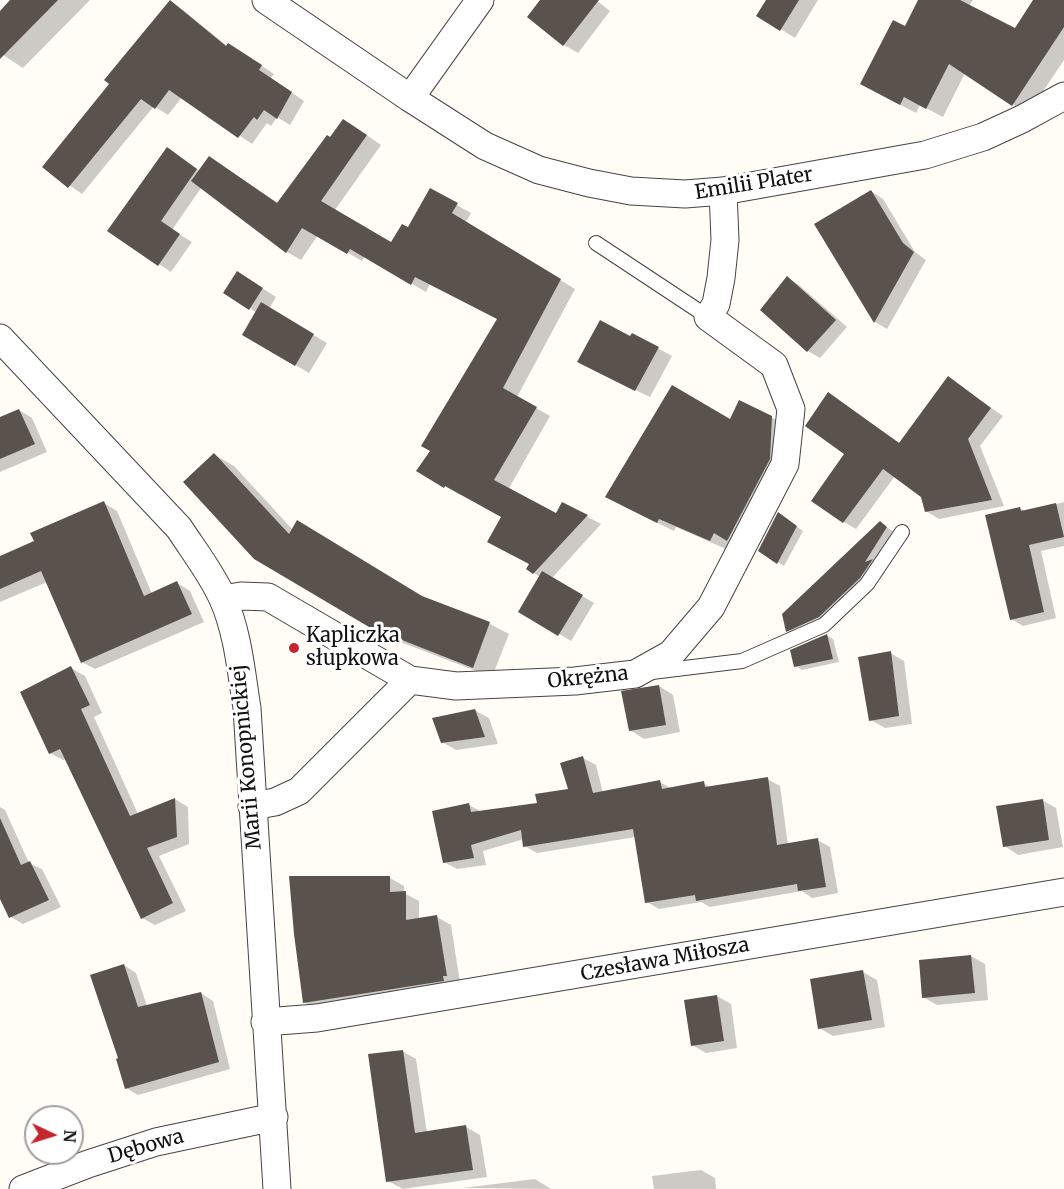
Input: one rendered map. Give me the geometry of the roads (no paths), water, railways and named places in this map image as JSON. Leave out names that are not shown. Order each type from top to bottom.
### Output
[{"type":"street","name":"Emilii Plater","points":[[266,0],[485,146],[539,170],[631,191],[685,194],[723,191],[925,155],[983,137],[1064,96]]},
{"type":"street","points":[[410,98],[480,0]]},
{"type":"street","points":[[708,317],[716,304],[721,278],[724,240],[723,191]]},
{"type":"street","name":"Okrężna","points":[[223,599],[241,596],[268,597],[410,680],[456,686],[575,681],[635,674],[671,654],[711,607],[785,464],[791,409],[774,365],[708,317]]},
{"type":"street","name":"Marii Konopnickiej","points":[[0,338],[179,528],[202,561],[223,599],[236,638],[247,708],[277,1189]]},
{"type":"street","points":[[252,806],[275,802],[298,791],[410,680]]},
{"type":"street","name":"Czesława Miłosza","points":[[266,1022],[317,1018],[1064,892]]},
{"type":"street","name":"Dębowa","points":[[23,1189],[88,1164],[156,1142],[274,1117]]},
{"type":"lane","name":"Okrężna","points":[[596,243],[708,317]]},
{"type":"lane","points":[[635,674],[742,661],[824,625],[867,584],[902,532]]},
{"type":"place","name":"Kapliczka słupkowa","points":[[294,648]]}]
